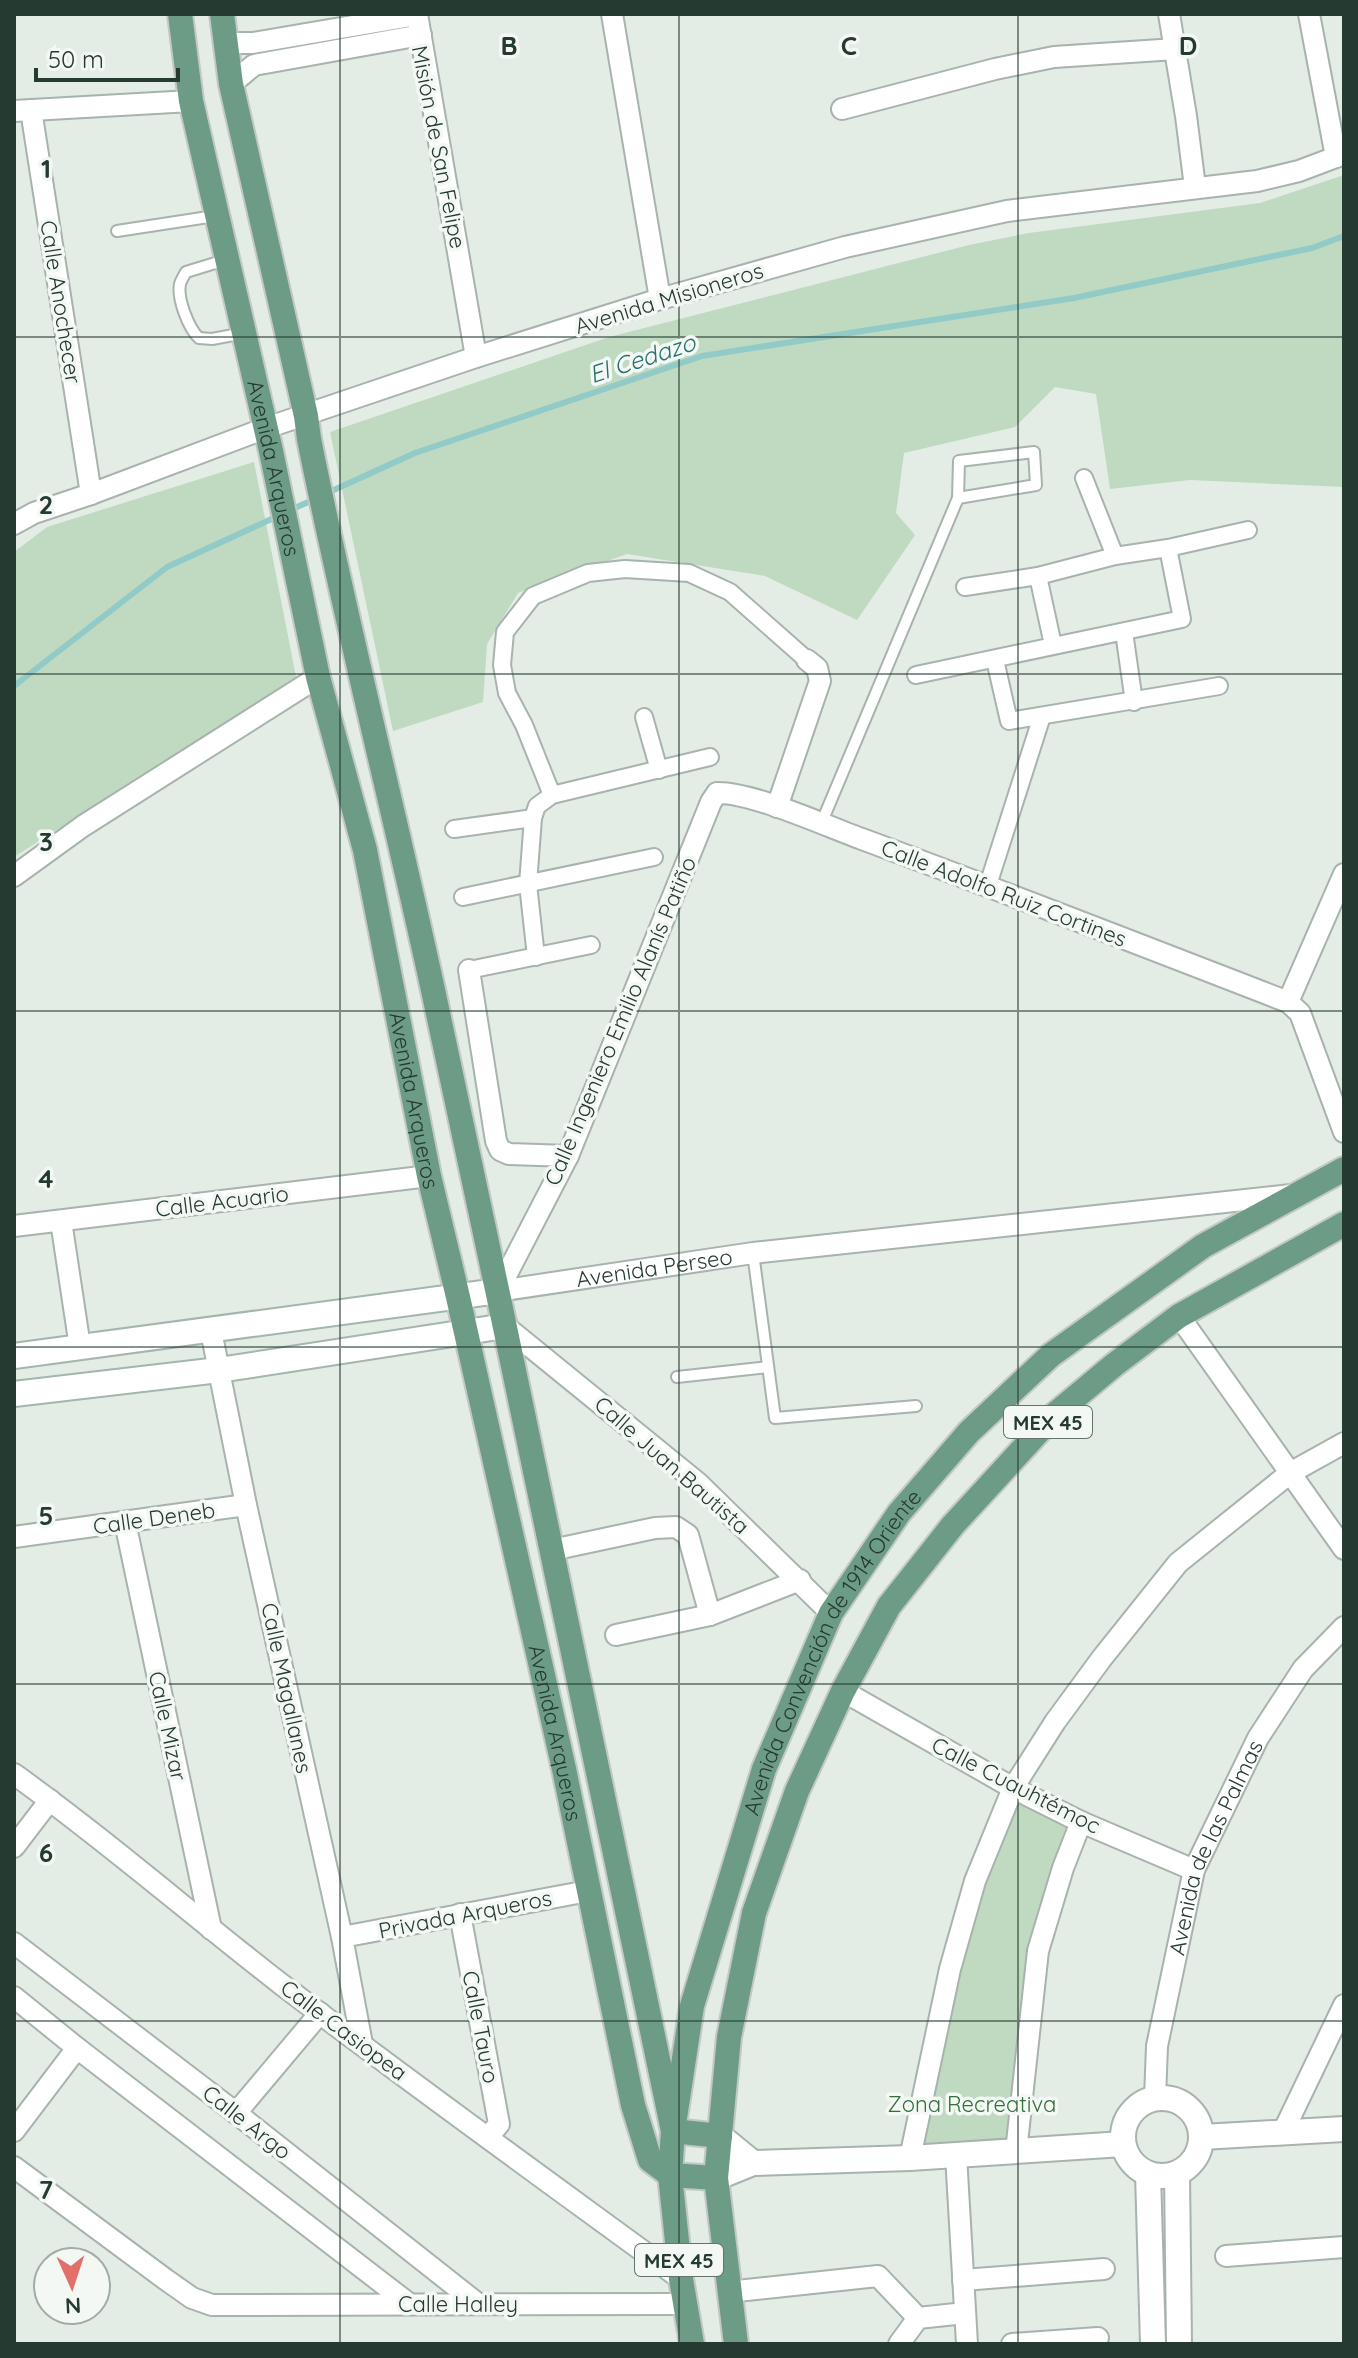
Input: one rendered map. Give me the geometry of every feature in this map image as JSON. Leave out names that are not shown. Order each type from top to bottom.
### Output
[{"type":"main road","name":"Avenida Arqueros","points":[[180,14],[191,101],[269,440],[318,677],[365,850],[429,1176],[564,1769],[643,2144],[650,2160],[670,2175]]},
{"type":"main road","name":"Avenida Arqueros","points":[[222,14],[231,84],[308,427],[336,573],[396,820],[498,1291],[673,2131]]},
{"type":"main road","name":"Avenida Convención de 1914 Oriente","points":[[692,2344],[681,2279],[670,2175],[673,2131],[692,2006],[760,1784],[831,1613],[899,1513],[969,1432],[1051,1355],[1203,1246],[1344,1169]]},
{"type":"main road","name":"Avenida Convención de 1914 Oriente","points":[[736,2344],[716,2178],[729,2037],[754,1913],[797,1791],[843,1691],[889,1606],[953,1525],[1053,1416],[1179,1316],[1344,1224]]},
{"type":"main road","points":[[673,2131],[720,2136]]},
{"type":"main road","points":[[670,2175],[716,2178]]},
{"type":"street","points":[[612,14],[660,299]]},
{"type":"street","points":[[1169,14],[1195,187]]},
{"type":"street","points":[[1309,14],[1340,156]]},
{"type":"street","name":"Misión de San Felipe","points":[[224,43],[253,43],[418,21]]},
{"type":"street","name":"Misión de San Felipe","points":[[231,84],[254,65],[309,55],[418,21]]},
{"type":"street","name":"Misión de San Felipe","points":[[418,21],[476,357]]},
{"type":"street","points":[[306,34],[309,55]]},
{"type":"street","points":[[842,109],[995,69],[1054,57],[1176,49]]},
{"type":"street","points":[[23,110],[191,101]]},
{"type":"street","name":"Calle Anochecer","points":[[23,110],[91,494]]},
{"type":"street","name":"Avenida Misioneros","points":[[14,524],[34,513],[91,494],[308,427],[476,357],[660,299],[845,247],[1007,211],[1257,181],[1299,171],[1340,156]]},
{"type":"street","points":[[1084,478],[1115,556]]},
{"type":"street","points":[[965,587],[1038,576],[1115,556],[1248,530]]},
{"type":"street","points":[[916,675],[1182,619],[1168,548]]},
{"type":"street","points":[[552,795],[524,725],[507,693],[502,665],[505,632],[533,596],[588,573],[625,569],[689,573],[730,592],[817,668],[820,681],[777,807]]},
{"type":"street","points":[[1038,576],[1053,645]]},
{"type":"street","points":[[1124,632],[1134,702]]},
{"type":"street","points":[[995,660],[1009,721],[1219,686]]},
{"type":"street","points":[[14,876],[83,826],[318,677]]},
{"type":"street","points":[[988,885],[1042,716]]},
{"type":"street","points":[[644,717],[659,770]]},
{"type":"street","points":[[536,957],[528,884],[533,818],[537,806],[552,795],[710,757]]},
{"type":"street","name":"Calle Adolfo Ruiz Cortines","points":[[717,793],[728,793],[777,807],[1288,1002]]},
{"type":"street","name":"Calle Ingeniero Emilio Alanís Patiño","points":[[498,1291],[568,1156],[717,793]]},
{"type":"street","points":[[454,829],[533,818]]},
{"type":"street","points":[[463,897],[654,857]]},
{"type":"street","points":[[1344,874],[1288,1002],[1300,1013],[1344,1132]]},
{"type":"street","points":[[568,1156],[509,1154],[500,1150],[496,1141],[469,970],[591,945]]},
{"type":"street","name":"Calle Acuario","points":[[14,1226],[429,1176]]},
{"type":"street","name":"Avenida Perseo","points":[[14,1356],[458,1297],[753,1253],[1295,1194]]},
{"type":"street","points":[[61,1221],[80,1347]]},
{"type":"street","points":[[1179,1316],[1344,1549]]},
{"type":"street","points":[[14,1394],[219,1370],[505,1326]]},
{"type":"street","name":"Calle Juan Bautista","points":[[505,1326],[698,1483],[831,1613]]},
{"type":"street","name":"Calle Magallanes","points":[[211,1331],[246,1505],[342,1937],[362,2044]]},
{"type":"street","points":[[910,2158],[954,1955],[975,1881],[1013,1788],[1055,1722],[1178,1563],[1290,1473],[1344,1443]]},
{"type":"street","name":"Calle Deneb","points":[[14,1537],[246,1505]]},
{"type":"street","name":"Calle Mizar","points":[[125,1522],[211,1929]]},
{"type":"street","points":[[552,1550],[655,1528],[676,1527],[688,1535],[710,1615]]},
{"type":"street","points":[[616,1635],[710,1615],[800,1580]]},
{"type":"street","name":"Avenida de las Palmas","points":[[1155,2098],[1157,2046],[1194,1870],[1258,1738],[1303,1669],[1344,1627]]},
{"type":"street","name":"Calle Cuauhtémoc","points":[[843,1691],[1013,1788],[1081,1822],[1194,1870]]},
{"type":"street","name":"Calle Casiopea","points":[[14,1774],[320,2013],[681,2279]]},
{"type":"street","points":[[14,1847],[50,1800]]},
{"type":"street","points":[[1016,2152],[1038,1951],[1063,1868],[1081,1822]]},
{"type":"street","name":"Privada Arqueros","points":[[342,1937],[588,1891]]},
{"type":"street","name":"Calle Tauro","points":[[460,1914],[499,2124],[488,2137]]},
{"type":"street","name":"Calle Argo","points":[[14,1943],[478,2304]]},
{"type":"street","name":"Calle Argo","points":[[14,1997],[408,2303]]},
{"type":"street","points":[[1283,2132],[1344,2005]]},
{"type":"street","points":[[236,2113],[320,2013]]},
{"type":"street","points":[[14,2131],[77,2048]]},
{"type":"street","points":[[1167,2097],[1181,2101],[1193,2112],[1200,2124],[1202,2137],[1199,2152],[1192,2163],[1177,2174],[1162,2177],[1136,2167],[1127,2156],[1123,2129],[1135,2108],[1155,2098],[1167,2097]]},
{"type":"street","points":[[1202,2137],[1344,2129]]},
{"type":"street","points":[[720,2136],[753,2163]]},
{"type":"street","points":[[716,2178],[753,2163],[910,2158],[1123,2144]]},
{"type":"street","points":[[956,2155],[967,2344]]},
{"type":"street","name":"Calle Halley","points":[[14,2167],[192,2298],[212,2305],[685,2304]]},
{"type":"street","points":[[1148,2174],[1153,2344]]},
{"type":"street","points":[[1177,2174],[1179,2344]]},
{"type":"street","points":[[1226,2256],[1344,2247]]},
{"type":"street","points":[[963,2280],[1104,2269]]},
{"type":"street","points":[[728,2292],[878,2276],[918,2318]]},
{"type":"street","points":[[899,2344],[918,2318],[965,2313]]},
{"type":"street","points":[[1012,2344],[1098,2338]]},
{"type":"lane","points":[[117,231],[217,216]]},
{"type":"lane","points":[[227,259],[186,272],[180,285],[181,297],[191,330],[199,338],[212,339],[244,333]]},
{"type":"lane","points":[[821,824],[958,498],[959,461],[1034,452],[1036,485],[958,498]]},
{"type":"lane","points":[[753,1253],[775,1418],[916,1406]]},
{"type":"lane","points":[[677,1377],[768,1367]]},
{"type":"green space","points":[[1344,175],[1344,487],[1190,480],[1110,489],[1096,394],[1055,387],[1015,427],[904,453],[896,513],[915,535],[857,620],[765,576],[627,554],[518,593],[487,644],[483,702],[393,731],[330,432],[609,337],[969,245],[1029,233],[1260,203]]},
{"type":"green space","points":[[254,462],[296,677],[14,857],[14,552],[47,527]]},
{"type":"green space","name":"Zona Recreativa","points":[[1013,1788],[1081,1822],[1038,1951],[1016,2152],[910,2158],[950,1969]]},
{"type":"waterway","name":"El Cedazo","points":[[325,494],[415,453],[702,356],[1074,298],[1312,248],[1344,236]]},
{"type":"waterway","name":"El Cedazo","points":[[288,511],[315,499]]},
{"type":"waterway","name":"El Cedazo","points":[[14,686],[167,567],[278,516]]}]
